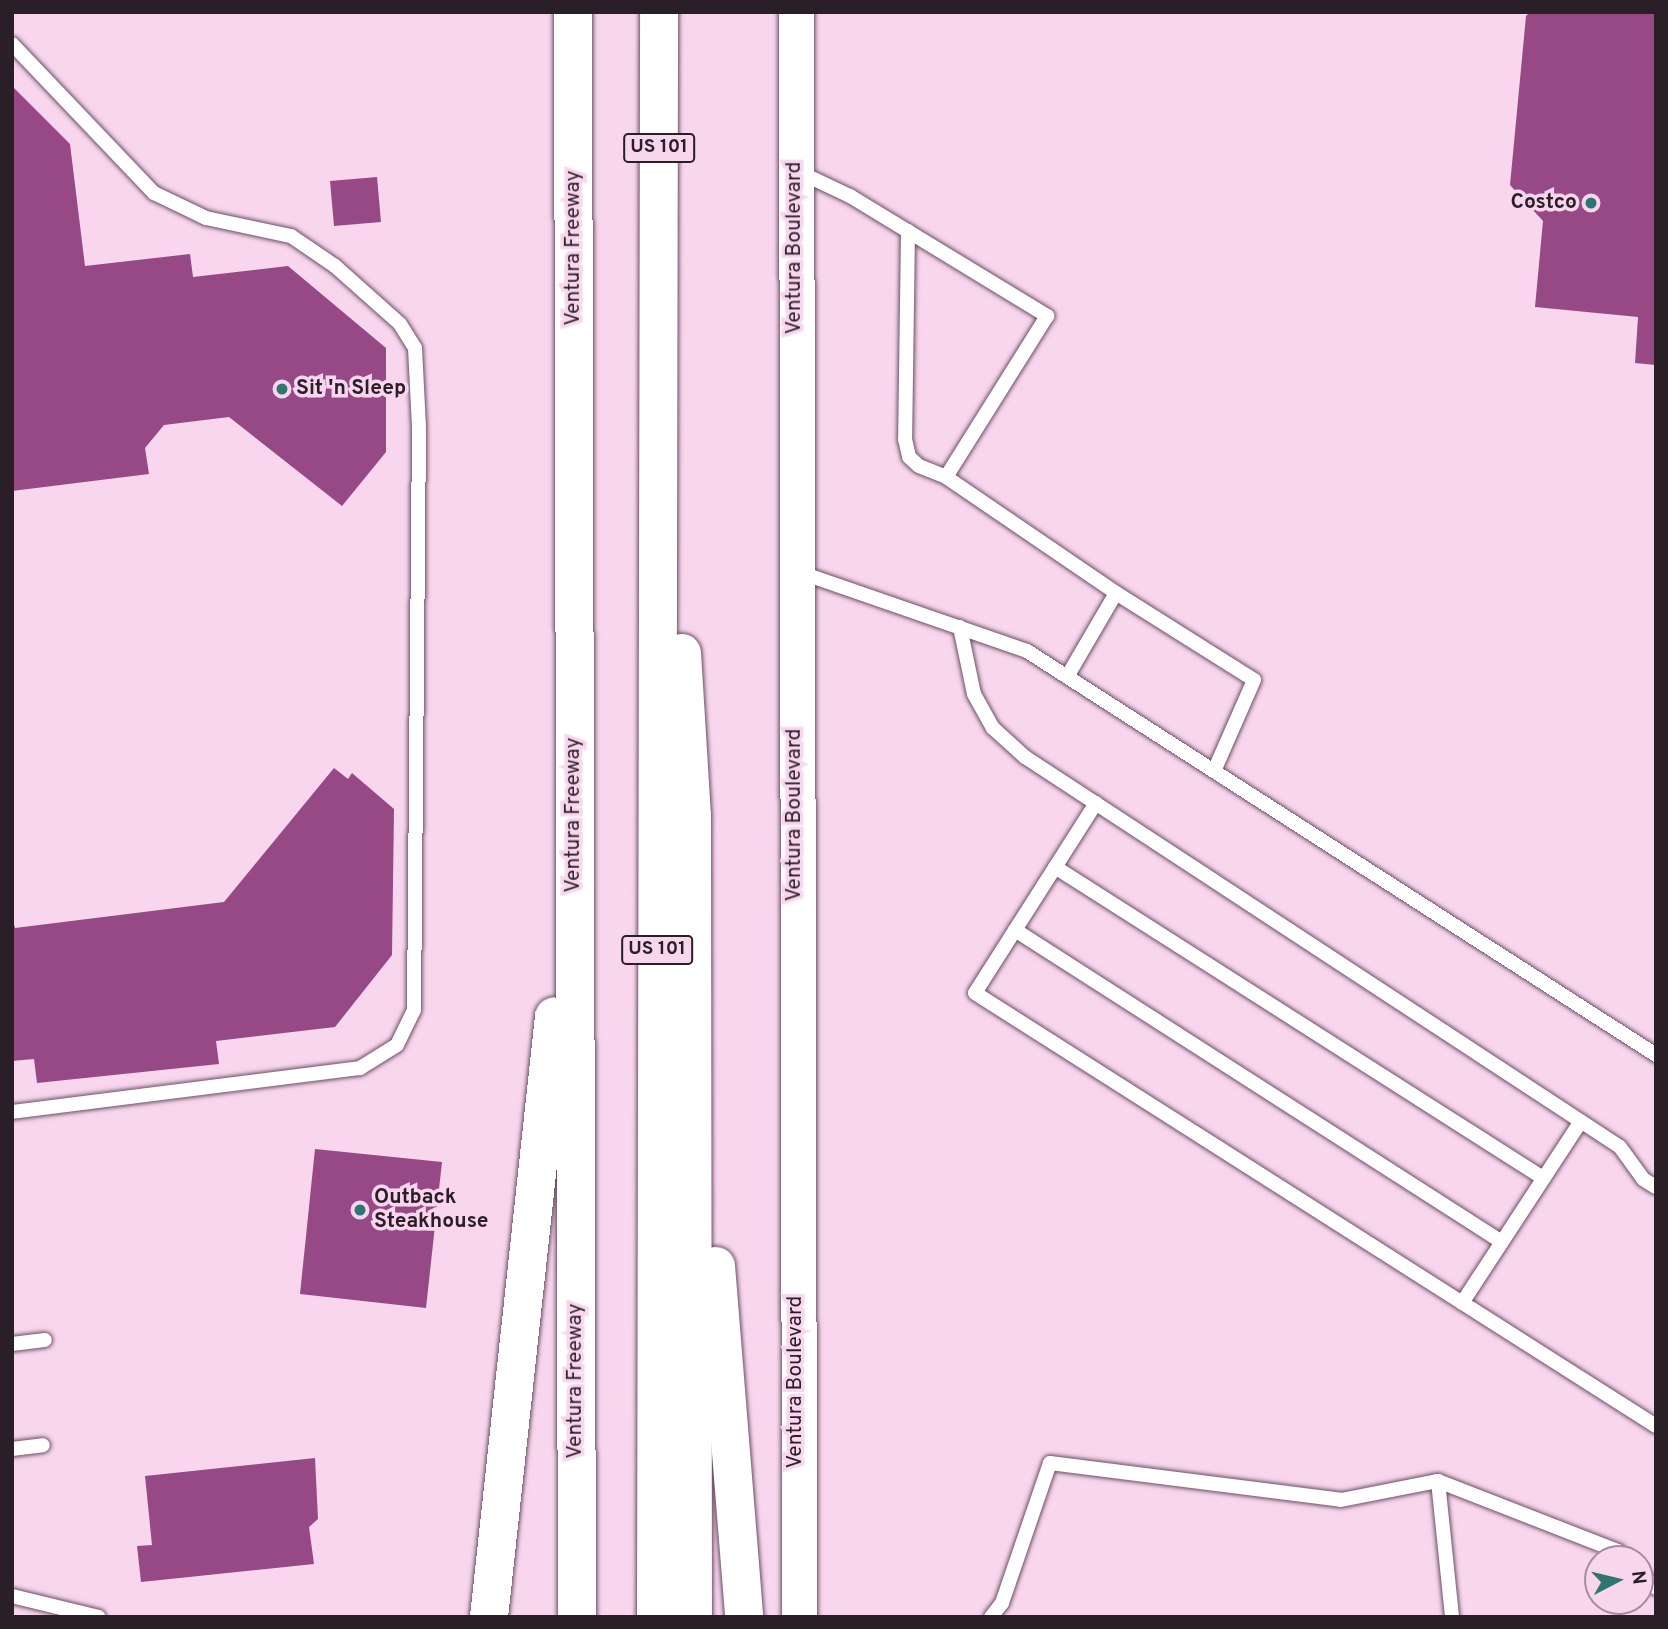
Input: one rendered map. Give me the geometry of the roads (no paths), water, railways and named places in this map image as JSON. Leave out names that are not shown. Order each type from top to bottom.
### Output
[{"type":"highway","name":"Ventura Freeway","points":[[573,12],[577,1617]]},
{"type":"highway","name":"US 101","points":[[656,1617],[659,12]]},
{"type":"highway","points":[[659,284],[692,815],[719,1319],[744,1617]]},
{"type":"highway","points":[[692,815],[693,1617]]},
{"type":"highway","points":[[489,1617],[574,834]]},
{"type":"street","name":"Ventura Boulevard","points":[[796,12],[799,1617]]},
{"type":"lane","points":[[12,44],[154,192],[206,219],[290,236],[335,266],[400,324],[415,348],[419,426],[414,1010],[397,1045],[360,1068],[12,1112]]},
{"type":"lane","points":[[795,170],[850,196],[1047,316],[946,477]]},
{"type":"lane","points":[[908,231],[905,439],[909,457],[919,466],[946,477],[1116,593],[1254,680],[1214,771]]},
{"type":"lane","points":[[795,570],[1027,651],[1656,1055]]},
{"type":"lane","points":[[1067,677],[1116,593]]},
{"type":"lane","points":[[960,627],[974,694],[993,727],[1025,757],[1620,1147],[1643,1179],[1656,1187]]},
{"type":"lane","points":[[1096,803],[975,993],[1656,1426]]},
{"type":"lane","points":[[1055,867],[1543,1178]]},
{"type":"lane","points":[[1015,930],[1502,1242]]},
{"type":"lane","points":[[1462,1303],[1581,1121]]},
{"type":"lane","points":[[12,1344],[45,1340]]},
{"type":"lane","points":[[12,1449],[43,1445]]},
{"type":"lane","points":[[991,1617],[1002,1602],[1050,1463],[1341,1500],[1438,1481],[1603,1545]]},
{"type":"lane","points":[[1438,1481],[1452,1617]]},
{"type":"lane","points":[[12,1597],[99,1617]]},
{"type":"place","name":"Costco","points":[[1591,203]]},
{"type":"place","name":"Sit 'n Sleep","points":[[282,389]]},
{"type":"place","name":"Outback Steakhouse","points":[[360,1210]]}]
